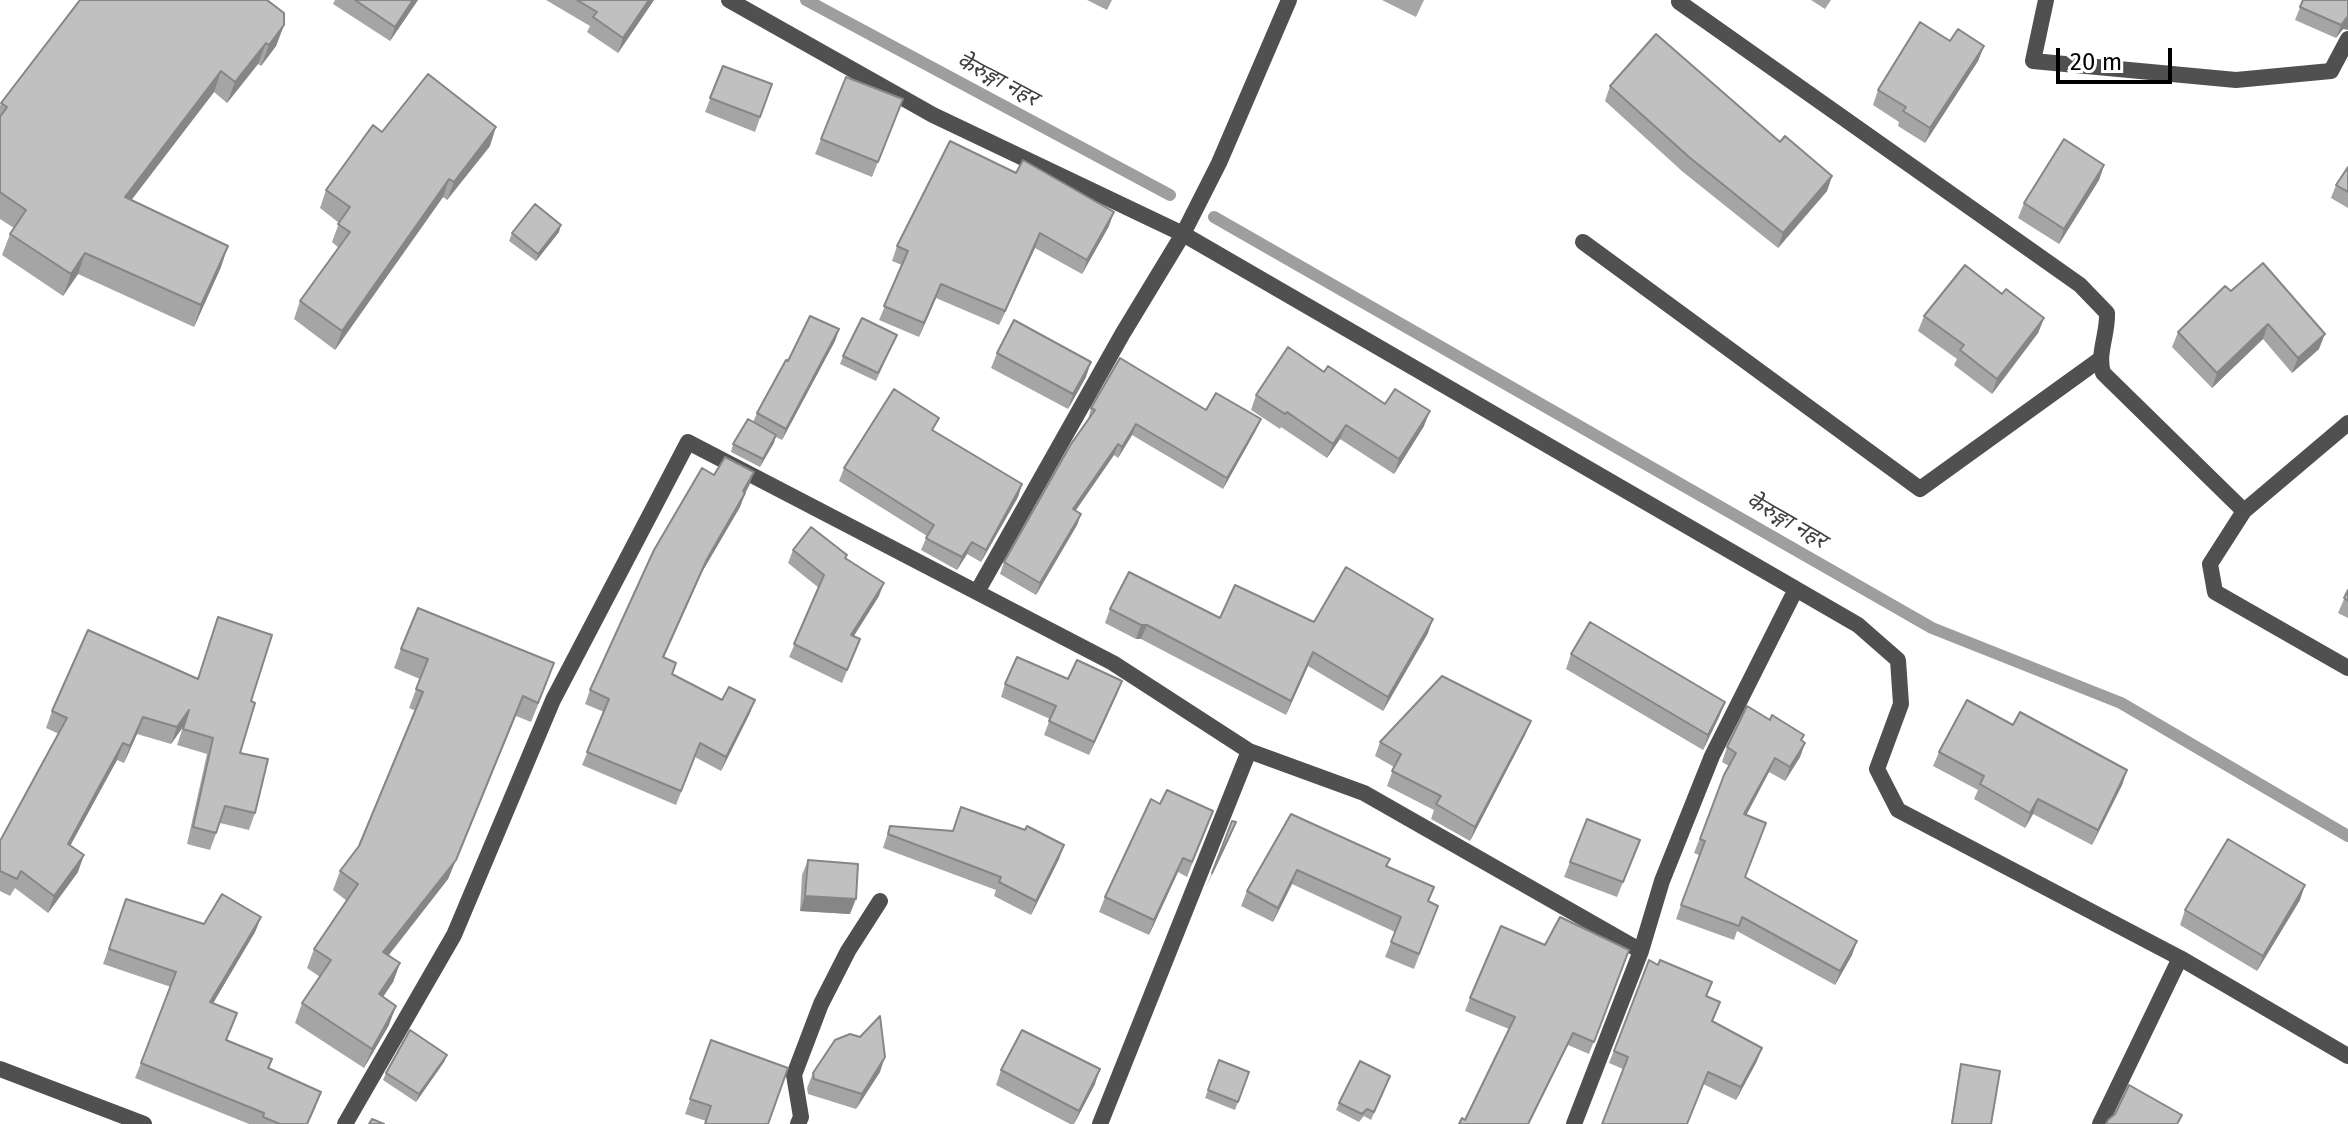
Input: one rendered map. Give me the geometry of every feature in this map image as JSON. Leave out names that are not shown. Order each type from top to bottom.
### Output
[{"type":"street","points":[[729,0],[933,115],[1183,234],[1858,625],[1898,660],[1901,704],[1877,769],[1898,810],[2180,958],[2348,1056]]},
{"type":"street","points":[[977,592],[1123,333],[1183,234],[1219,163],[1289,0]]},
{"type":"street","points":[[2046,0],[2033,61],[2236,80],[2331,71],[2348,39]]},
{"type":"street","points":[[1679,2],[2080,285],[2107,313],[2108,329],[2099,360],[2103,373],[2244,511]]},
{"type":"street","points":[[1583,242],[1920,489],[2099,360]]},
{"type":"street","points":[[2348,423],[2244,511],[2210,564],[2215,592],[2348,668]]},
{"type":"street","points":[[345,1124],[454,935],[553,700],[688,442],[1113,663],[1249,751],[1364,793],[1641,951]]},
{"type":"street","points":[[1574,1124],[1712,756],[1796,589]]},
{"type":"street","points":[[1100,1124],[1249,751]]},
{"type":"street","points":[[798,1124],[801,1117],[794,1075],[821,1004],[848,951],[880,901]]},
{"type":"street","points":[[2100,1124],[2180,958]]},
{"type":"street","points":[[0,1069],[144,1124]]},
{"type":"building","points":[[80,0],[267,0],[284,13],[284,25],[235,82],[221,71],[125,197],[228,246],[201,305],[85,253],[71,274],[10,234],[26,210],[0,192],[0,117],[7,107],[1,103]]},
{"type":"building","points":[[355,0],[413,0],[395,27]]},
{"type":"building","points":[[577,0],[649,0],[623,38],[593,17],[597,12]]},
{"type":"building","points":[[2303,0],[2348,0],[2348,16],[2341,25],[2300,7]]},
{"type":"building","points":[[1920,22],[1950,41],[1958,29],[1984,46],[1930,128],[1903,111],[1906,107],[1878,90]]},
{"type":"building","points":[[1656,34],[1780,142],[1785,136],[1832,176],[1783,233],[1689,157],[1610,86]]},
{"type":"building","points":[[723,66],[772,84],[760,117],[710,98]]},
{"type":"building","points":[[428,74],[496,127],[454,182],[449,179],[342,331],[300,301],[350,232],[338,224],[350,207],[326,190],[373,125],[382,132]]},
{"type":"building","points":[[846,77],[903,99],[878,162],[821,139]]},
{"type":"building","points":[[2064,139],[2104,165],[2064,229],[2024,203]]},
{"type":"building","points":[[950,141],[1016,173],[1023,160],[1114,212],[1087,260],[1040,233],[1005,311],[941,284],[924,323],[884,306],[908,251],[897,246]]},
{"type":"building","points":[[2348,167],[2348,192],[2336,185]]},
{"type":"building","points":[[535,204],[561,225],[538,254],[512,233]]},
{"type":"building","points":[[2263,263],[2325,334],[2298,358],[2268,324],[2217,373],[2178,332],[2225,286],[2231,291]]},
{"type":"building","points":[[1965,265],[2002,294],[2006,289],[2044,318],[1997,379],[1960,350],[1964,345],[1924,316]]},
{"type":"building","points":[[810,316],[839,329],[786,429],[757,413]]},
{"type":"building","points":[[862,318],[897,335],[878,373],[843,356]]},
{"type":"building","points":[[1014,320],[1091,362],[1073,394],[997,353]]},
{"type":"building","points":[[1288,347],[1324,372],[1328,366],[1385,404],[1395,389],[1430,411],[1399,459],[1346,425],[1333,444],[1256,395]]},
{"type":"building","points":[[1120,358],[1206,410],[1216,393],[1261,419],[1227,478],[1136,424],[1122,447],[1118,444],[1073,509],[1081,514],[1040,583],[1004,562],[1071,444],[1095,410],[1091,408]]},
{"type":"building","points":[[894,389],[939,418],[932,430],[1022,484],[986,550],[972,542],[962,557],[931,541],[926,538],[934,525],[844,468]]},
{"type":"building","points":[[748,419],[776,435],[763,459],[733,444]]},
{"type":"building","points":[[725,457],[754,472],[707,559],[663,657],[676,663],[672,674],[722,700],[729,687],[755,700],[726,757],[700,743],[681,791],[587,752],[609,699],[590,690],[654,550],[702,468],[714,475]]},
{"type":"building","points":[[811,527],[847,555],[845,558],[884,583],[851,635],[860,639],[847,670],[794,644],[824,575],[793,550]]},
{"type":"building","points":[[1346,567],[1433,619],[1388,697],[1313,652],[1291,701],[1147,625],[1110,609],[1129,572],[1220,618],[1235,585],[1314,622]]},
{"type":"building","points":[[418,608],[554,663],[538,703],[523,696],[456,860],[383,952],[400,963],[379,994],[396,1006],[372,1049],[302,1003],[331,960],[314,949],[358,884],[340,871],[359,846],[423,692],[416,689],[428,659],[401,649]]},
{"type":"building","points":[[218,617],[272,635],[251,701],[255,703],[240,753],[268,759],[255,813],[225,806],[216,833],[193,827],[213,738],[183,729],[189,710],[177,727],[143,717],[130,746],[123,743],[68,844],[84,855],[54,896],[21,871],[17,879],[0,871],[0,841],[67,718],[52,711],[88,630],[198,679]]},
{"type":"building","points":[[1590,622],[1725,702],[1708,735],[1571,654]]},
{"type":"building","points":[[1017,657],[1068,679],[1077,660],[1122,681],[1094,742],[1049,721],[1056,706],[1005,684]]},
{"type":"building","points":[[1442,676],[1531,721],[1475,827],[1436,804],[1441,796],[1392,771],[1401,754],[1380,742]]},
{"type":"building","points":[[1967,700],[2013,725],[2020,712],[2127,770],[2098,830],[2038,799],[2030,813],[1980,784],[1984,776],[1939,752]]},
{"type":"building","points":[[1747,706],[1770,720],[1772,715],[1804,735],[1801,740],[1805,743],[1790,767],[1775,758],[1744,814],[1766,823],[1745,877],[1857,941],[1840,971],[1742,917],[1739,926],[1681,905],[1705,841],[1700,839],[1724,775],[1736,753],[1727,747]]},
{"type":"building","points":[[1167,790],[1213,811],[1192,862],[1183,858],[1154,920],[1105,897],[1151,799],[1160,804]]},
{"type":"building","points":[[961,807],[1025,830],[1027,826],[1064,845],[1036,901],[999,882],[1001,877],[888,834],[890,826],[953,831]]},
{"type":"building","points":[[1291,814],[1390,859],[1386,866],[1434,887],[1428,901],[1438,906],[1419,954],[1391,942],[1401,917],[1297,870],[1278,908],[1247,891]]},
{"type":"building","points":[[1587,819],[1640,840],[1623,882],[1570,862]]},
{"type":"building","points":[[1232,821],[1236,822],[1212,873]]},
{"type":"building","points":[[2228,839],[2305,885],[2263,956],[2185,910]]},
{"type":"building","points":[[808,860],[858,864],[856,899],[805,896]]},
{"type":"building","points":[[222,894],[261,917],[210,1002],[237,1013],[226,1040],[272,1059],[268,1068],[321,1092],[307,1124],[280,1124],[263,1117],[264,1113],[141,1063],[176,972],[109,949],[126,899],[204,924]]},
{"type":"building","points":[[1560,917],[1629,950],[1594,1042],[1573,1033],[1528,1124],[1459,1124],[1462,1118],[1465,1120],[1515,1017],[1470,998],[1501,926],[1545,945]]},
{"type":"building","points":[[1649,960],[1658,965],[1660,960],[1712,982],[1706,996],[1720,1002],[1712,1021],[1762,1048],[1741,1087],[1708,1072],[1687,1124],[1602,1124],[1628,1057],[1614,1051]]},
{"type":"building","points":[[880,1016],[885,1057],[862,1094],[814,1079],[813,1073],[835,1040],[850,1034],[860,1037]]},
{"type":"building","points":[[410,1030],[447,1055],[419,1094],[386,1073]]},
{"type":"building","points":[[1022,1030],[1100,1069],[1079,1111],[1001,1070]]},
{"type":"building","points":[[711,1040],[788,1068],[768,1124],[705,1124],[711,1106],[690,1099]]},
{"type":"building","points":[[1219,1060],[1249,1072],[1238,1102],[1208,1090]]},
{"type":"building","points":[[1360,1061],[1390,1076],[1374,1112],[1367,1109],[1362,1114],[1339,1103]]},
{"type":"building","points":[[1961,1064],[2000,1071],[1991,1124],[1952,1124]]},
{"type":"building","points":[[2129,1085],[2182,1115],[2177,1124],[2106,1124],[2115,1114]]},
{"type":"waterway","name":"केेरुङ्गा नहर","points":[[806,0],[1170,195]]},
{"type":"waterway","name":"केेरुङ्गा नहर","points":[[1214,217],[1932,628],[2121,703],[2348,836]]}]
